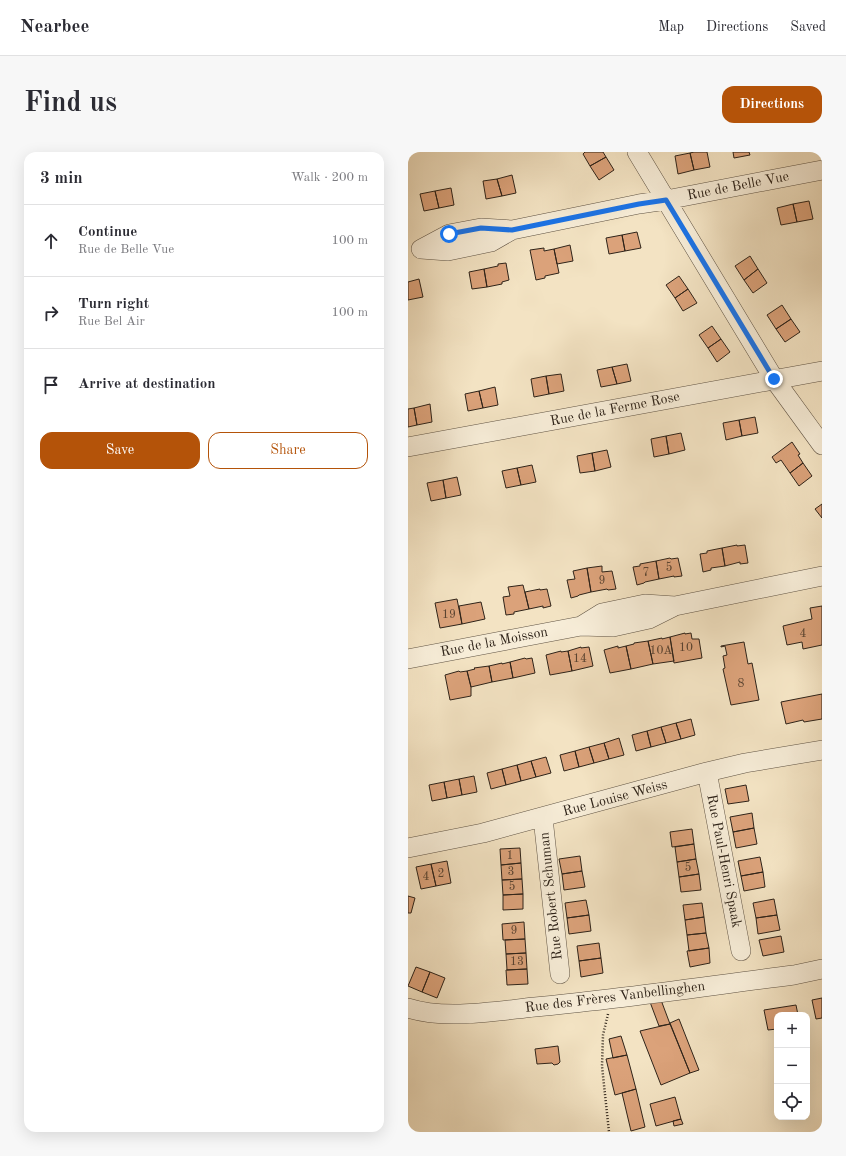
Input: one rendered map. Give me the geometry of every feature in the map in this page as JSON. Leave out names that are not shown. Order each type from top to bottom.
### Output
[{"type":"street","points":[[637,152],[774,379],[822,445]]},
{"type":"street","name":"Rue de Belle Vue","points":[[414,250],[449,234],[481,228],[512,230],[639,204],[822,170]]},
{"type":"street","name":"Rue de la Ferme Rose","points":[[408,448],[822,371]]},
{"type":"street","name":"Rue de la Moisson","points":[[408,659],[581,626],[602,613],[645,604],[675,606],[822,576]]},
{"type":"street","name":"Rue Louise Weiss","points":[[408,848],[483,833],[543,818],[745,763],[822,750]]},
{"type":"street","name":"Rue Paul-Henri Spaak","points":[[708,772],[740,950]]},
{"type":"street","name":"Rue Robert Schuman","points":[[543,818],[560,974]]},
{"type":"street","name":"Rue des Frères Vanbellinghen","points":[[408,1008],[419,1012],[459,1014],[558,1005],[794,975],[822,969]]},
{"type":"path","points":[[609,1132],[602,1066],[603,1035],[612,998]]},
{"type":"building","points":[[585,152],[603,152],[606,157],[590,166],[583,154]]},
{"type":"building","points":[[707,152],[710,167],[694,170],[690,153]]},
{"type":"building","points":[[733,152],[749,152],[750,155],[734,158]]},
{"type":"building","points":[[690,153],[694,170],[678,174],[675,156]]},
{"type":"building","points":[[606,157],[614,170],[599,180],[590,166]]},
{"type":"building","points":[[512,175],[516,193],[502,196],[497,179]]},
{"type":"building","points":[[497,179],[502,196],[486,199],[483,181]]},
{"type":"building","points":[[451,188],[454,205],[439,208],[435,191]]},
{"type":"building","points":[[435,191],[439,208],[424,211],[420,194]]},
{"type":"building","points":[[809,201],[813,219],[797,222],[793,204]]},
{"type":"building","points":[[793,204],[797,222],[781,225],[777,208]]},
{"type":"building","points":[[637,232],[641,248],[625,251],[622,235]]},
{"type":"building","points":[[622,235],[625,251],[609,254],[606,238]]},
{"type":"building","points":[[570,245],[573,261],[557,264],[554,249]]},
{"type":"building","points":[[544,248],[544,251],[554,249],[559,273],[545,276],[545,278],[536,280],[530,250]]},
{"type":"building","points":[[750,256],[758,269],[744,280],[735,266]]},
{"type":"building","points":[[506,263],[509,280],[502,282],[502,284],[487,287],[484,269]]},
{"type":"building","points":[[484,269],[487,287],[472,289],[469,272]]},
{"type":"building","points":[[758,269],[767,283],[753,293],[744,280]]},
{"type":"building","points":[[679,276],[688,289],[675,298],[666,285]]},
{"type":"building","points":[[419,279],[423,297],[408,300],[408,282]]},
{"type":"building","points":[[688,289],[697,303],[683,311],[675,298]]},
{"type":"building","points":[[782,305],[791,319],[776,329],[767,315]]},
{"type":"building","points":[[791,319],[800,332],[785,342],[776,329]]},
{"type":"building","points":[[712,326],[721,339],[708,348],[699,335]]},
{"type":"building","points":[[721,339],[730,352],[717,362],[708,348]]},
{"type":"building","points":[[627,364],[631,381],[617,384],[612,367]]},
{"type":"building","points":[[612,367],[617,384],[601,387],[597,370]]},
{"type":"building","points":[[561,374],[564,391],[549,394],[546,376]]},
{"type":"building","points":[[546,376],[549,394],[534,397],[531,379]]},
{"type":"building","points":[[495,387],[498,405],[483,408],[479,391]]},
{"type":"building","points":[[479,391],[483,408],[468,411],[465,394]]},
{"type":"building","points":[[430,404],[432,422],[417,425],[414,408]]},
{"type":"building","points":[[414,408],[417,425],[408,427],[408,409]]},
{"type":"building","points":[[755,417],[758,433],[742,436],[739,420]]},
{"type":"building","points":[[739,420],[742,436],[726,440],[723,423]]},
{"type":"building","points":[[681,433],[685,450],[669,454],[666,436]]},
{"type":"building","points":[[666,436],[669,454],[654,457],[651,439]]},
{"type":"building","points":[[792,442],[800,454],[798,455],[803,463],[790,473],[781,460],[776,463],[772,457]]},
{"type":"building","points":[[607,450],[611,467],[595,471],[592,453]]},
{"type":"building","points":[[592,453],[595,471],[580,473],[577,456]]},
{"type":"building","points":[[803,463],[812,476],[799,486],[790,473]]},
{"type":"building","points":[[532,465],[536,482],[521,485],[517,468]]},
{"type":"building","points":[[517,468],[521,485],[506,488],[502,471]]},
{"type":"building","points":[[457,477],[461,495],[446,498],[443,480]]},
{"type":"building","points":[[443,480],[446,498],[431,501],[427,483]]},
{"type":"building","points":[[822,504],[822,518],[815,509]]},
{"type":"building","points":[[745,545],[748,563],[740,564],[740,562],[725,566],[722,548]]},
{"type":"building","points":[[722,548],[725,566],[711,568],[711,570],[703,572],[700,554]]},
{"type":"building","points":[[678,558],[682,576],[659,579],[656,561]]},
{"type":"building","points":[[656,561],[659,579],[637,585],[633,567]]},
{"type":"building","points":[[602,566],[602,572],[612,571],[616,589],[591,592],[587,568]]},
{"type":"building","points":[[587,568],[591,592],[571,598],[567,580],[575,579],[573,571]]},
{"type":"building","points":[[523,585],[529,609],[506,615],[503,597],[510,596],[508,587]]},
{"type":"building","points":[[547,589],[551,606],[529,609],[525,592]]},
{"type":"building","points":[[457,599],[462,624],[440,628],[435,603]]},
{"type":"building","points":[[481,602],[485,619],[462,624],[459,606]]},
{"type":"building","points":[[822,606],[822,645],[803,649],[802,642],[787,645],[783,626],[812,619],[810,608]]},
{"type":"building","points":[[691,633],[692,639],[699,639],[702,658],[674,663],[670,637]]},
{"type":"building","points":[[670,637],[674,661],[653,664],[648,641]]},
{"type":"building","points":[[648,641],[653,664],[631,669],[626,646]]},
{"type":"building","points":[[744,642],[748,664],[752,663],[759,700],[731,705],[723,669],[725,668],[723,656],[727,655],[725,646],[721,646]]},
{"type":"building","points":[[618,646],[618,648],[626,646],[631,669],[610,673],[604,650]]},
{"type":"building","points":[[581,647],[589,647],[593,666],[572,671],[568,651]]},
{"type":"building","points":[[561,651],[568,651],[572,671],[550,675],[546,655]]},
{"type":"building","points":[[525,658],[532,658],[535,673],[513,678],[510,662]]},
{"type":"building","points":[[510,662],[513,678],[492,682],[489,666]]},
{"type":"building","points":[[489,666],[492,682],[471,687],[467,671],[475,669],[474,668]]},
{"type":"building","points":[[459,671],[467,671],[471,687],[471,696],[450,700],[445,675]]},
{"type":"building","points":[[822,694],[822,719],[804,722],[803,720],[786,724],[781,702]]},
{"type":"building","points":[[691,719],[695,735],[681,739],[676,723]]},
{"type":"building","points":[[676,723],[681,739],[666,743],[661,727]]},
{"type":"building","points":[[661,727],[666,743],[651,747],[647,731]]},
{"type":"building","points":[[647,731],[651,747],[636,751],[632,735]]},
{"type":"building","points":[[619,738],[624,755],[609,759],[604,743]]},
{"type":"building","points":[[604,743],[609,759],[594,763],[589,747]]},
{"type":"building","points":[[589,747],[594,763],[579,767],[575,751]]},
{"type":"building","points":[[575,751],[579,767],[564,771],[560,755]]},
{"type":"building","points":[[546,757],[551,773],[536,777],[531,761]]},
{"type":"building","points":[[531,761],[536,777],[521,781],[517,765]]},
{"type":"building","points":[[517,765],[521,781],[506,785],[502,769]]},
{"type":"building","points":[[502,769],[506,785],[491,789],[487,773]]},
{"type":"building","points":[[474,776],[477,792],[462,795],[459,779]]},
{"type":"building","points":[[459,779],[462,795],[447,798],[444,782]]},
{"type":"building","points":[[444,782],[447,798],[432,801],[429,785]]},
{"type":"building","points":[[746,785],[749,801],[728,804],[725,789]]},
{"type":"building","points":[[752,813],[754,828],[733,832],[730,817]]},
{"type":"building","points":[[754,828],[757,844],[736,848],[733,832]]},
{"type":"building","points":[[692,829],[694,844],[672,847],[670,832]]},
{"type":"building","points":[[694,844],[696,859],[677,862],[675,847]]},
{"type":"building","points":[[520,848],[521,863],[501,865],[500,849]]},
{"type":"building","points":[[580,856],[582,871],[562,874],[559,859]]},
{"type":"building","points":[[760,857],[763,872],[741,876],[738,861]]},
{"type":"building","points":[[696,859],[699,874],[679,877],[677,862]]},
{"type":"building","points":[[447,861],[451,883],[436,886],[431,864]]},
{"type":"building","points":[[521,863],[522,879],[502,880],[501,865]]},
{"type":"building","points":[[431,864],[436,886],[421,889],[416,867]]},
{"type":"building","points":[[582,871],[585,887],[564,890],[562,874]]},
{"type":"building","points":[[763,872],[765,887],[744,891],[741,876]]},
{"type":"building","points":[[699,874],[701,890],[681,892],[679,877]]},
{"type":"building","points":[[522,879],[523,894],[503,895],[502,880]]},
{"type":"building","points":[[523,894],[523,909],[503,910],[503,895]]},
{"type":"building","points":[[408,896],[415,898],[411,913],[408,913]]},
{"type":"building","points":[[774,899],[777,915],[756,918],[753,903]]},
{"type":"building","points":[[586,900],[589,915],[567,918],[565,903]]},
{"type":"building","points":[[702,903],[704,917],[685,920],[683,905]]},
{"type":"building","points":[[589,915],[591,931],[569,934],[567,918]]},
{"type":"building","points":[[777,915],[780,930],[758,934],[756,918]]},
{"type":"building","points":[[704,917],[706,933],[687,935],[685,920]]},
{"type":"building","points":[[524,922],[525,939],[503,940],[502,924]]},
{"type":"building","points":[[706,933],[709,948],[689,951],[687,935]]},
{"type":"building","points":[[781,936],[784,952],[763,956],[759,940]]},
{"type":"building","points":[[525,939],[526,953],[506,954],[505,940]]},
{"type":"building","points":[[599,943],[601,958],[579,961],[577,946]]},
{"type":"building","points":[[709,948],[710,963],[690,967],[687,951]]},
{"type":"building","points":[[526,953],[527,969],[507,970],[506,954]]},
{"type":"building","points":[[601,958],[603,973],[581,977],[579,961]]},
{"type":"building","points":[[416,967],[430,972],[422,992],[408,986]]},
{"type":"building","points":[[527,969],[528,984],[507,985],[506,970]]},
{"type":"building","points":[[430,972],[445,978],[437,998],[422,992]]},
{"type":"building","points":[[822,998],[822,1018],[816,1019],[812,1000]]},
{"type":"building","points":[[661,1000],[670,1024],[659,1026],[650,1002]]},
{"type":"building","points":[[796,1005],[797,1012],[774,1012],[774,1029],[768,1030],[764,1010]]},
{"type":"building","points":[[679,1019],[699,1070],[690,1073],[670,1023]]},
{"type":"building","points":[[670,1024],[690,1073],[661,1085],[640,1031]]},
{"type":"building","points":[[621,1036],[627,1055],[613,1058],[609,1039]]},
{"type":"building","points":[[558,1046],[560,1062],[558,1064],[537,1064],[535,1049]]},
{"type":"building","points":[[627,1055],[636,1089],[615,1095],[606,1059]]},
{"type":"building","points":[[636,1089],[645,1127],[631,1131],[622,1093]]},
{"type":"building","points":[[675,1097],[681,1119],[656,1126],[650,1104]]},
{"type":"building","points":[[681,1119],[683,1124],[674,1126],[673,1121]]},
{"type":"route","points":[[449,234],[481,228],[512,230],[639,204],[666,200],[774,379]]}]
